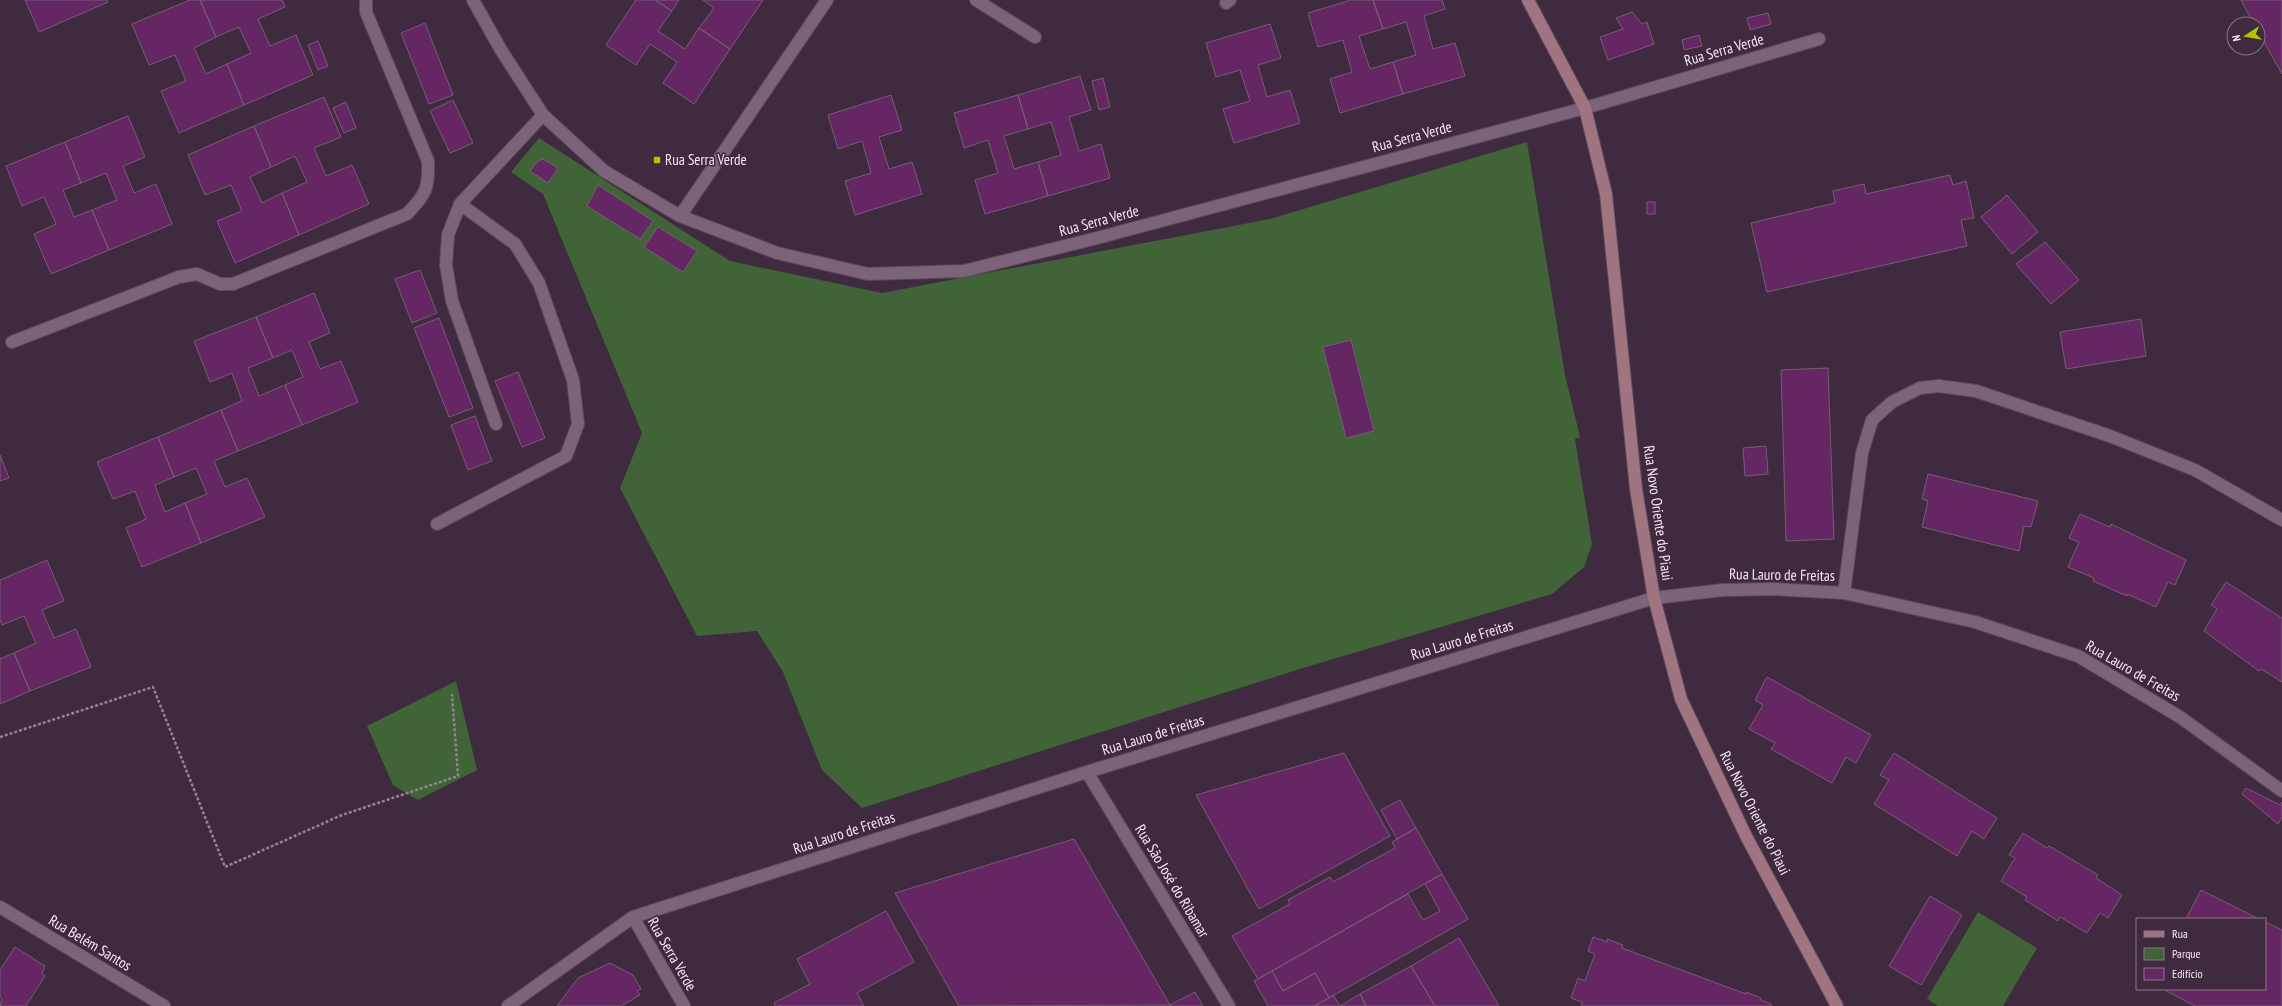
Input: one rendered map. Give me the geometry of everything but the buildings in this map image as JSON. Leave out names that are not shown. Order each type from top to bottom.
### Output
[{"type":"street","points":[[12,342],[179,277],[197,274],[220,284],[233,284],[407,214],[420,200],[429,182],[428,161],[366,12],[366,0]]},
{"type":"street","name":"Rua Serra Verde","points":[[473,0],[500,50],[543,115],[604,171],[680,216],[777,253],[868,274],[964,271],[1097,238],[1585,108],[1819,39]]},
{"type":"street","points":[[680,216],[828,0]]},
{"type":"street","points":[[976,0],[1035,37]]},
{"type":"street","name":"Rua Novo Oriente do Piaui","points":[[1528,0],[1585,108],[1606,194],[1636,489],[1654,598],[1681,699],[1746,836],[1837,1006]]},
{"type":"street","points":[[496,424],[452,301],[446,265],[448,235],[460,204],[543,115]]},
{"type":"street","points":[[437,524],[566,456],[578,424],[573,380],[539,283],[515,244],[460,204]]},
{"type":"street","points":[[1844,593],[1862,453],[1872,420],[1892,402],[1920,388],[1939,386],[1976,391],[2110,436],[2195,470],[2282,520]]},
{"type":"street","name":"Rua Lauro de Freitas","points":[[508,1006],[633,917],[1087,772],[1654,598],[1723,590],[1775,589],[1844,593],[1975,622],[2078,656],[2180,717],[2282,791]]},
{"type":"street","name":"Rua São José do Ribamar","points":[[1087,772],[1229,1006]]},
{"type":"street","name":"Rua Belém Santos","points":[[0,907],[164,1006]]},
{"type":"street","name":"Rua Serra Verde","points":[[633,917],[684,1006]]},
{"type":"path","points":[[0,737],[153,687],[226,867],[342,815],[458,776],[452,694]]},
{"type":"green space","points":[[539,138],[730,261],[882,293],[1270,219],[1527,142],[1565,375],[1580,437],[1575,439],[1592,544],[1584,567],[1552,594],[1303,668],[862,808],[822,770],[783,672],[757,631],[697,636],[620,488],[642,433],[543,194],[511,172]]},
{"type":"green space","points":[[456,681],[477,770],[418,800],[393,785],[367,726]]},
{"type":"green space","points":[[1978,912],[2037,948],[2003,1006],[1938,1006],[1927,999]]},
{"type":"place","name":"Rua Serra Verde","points":[[657,160]]}]
